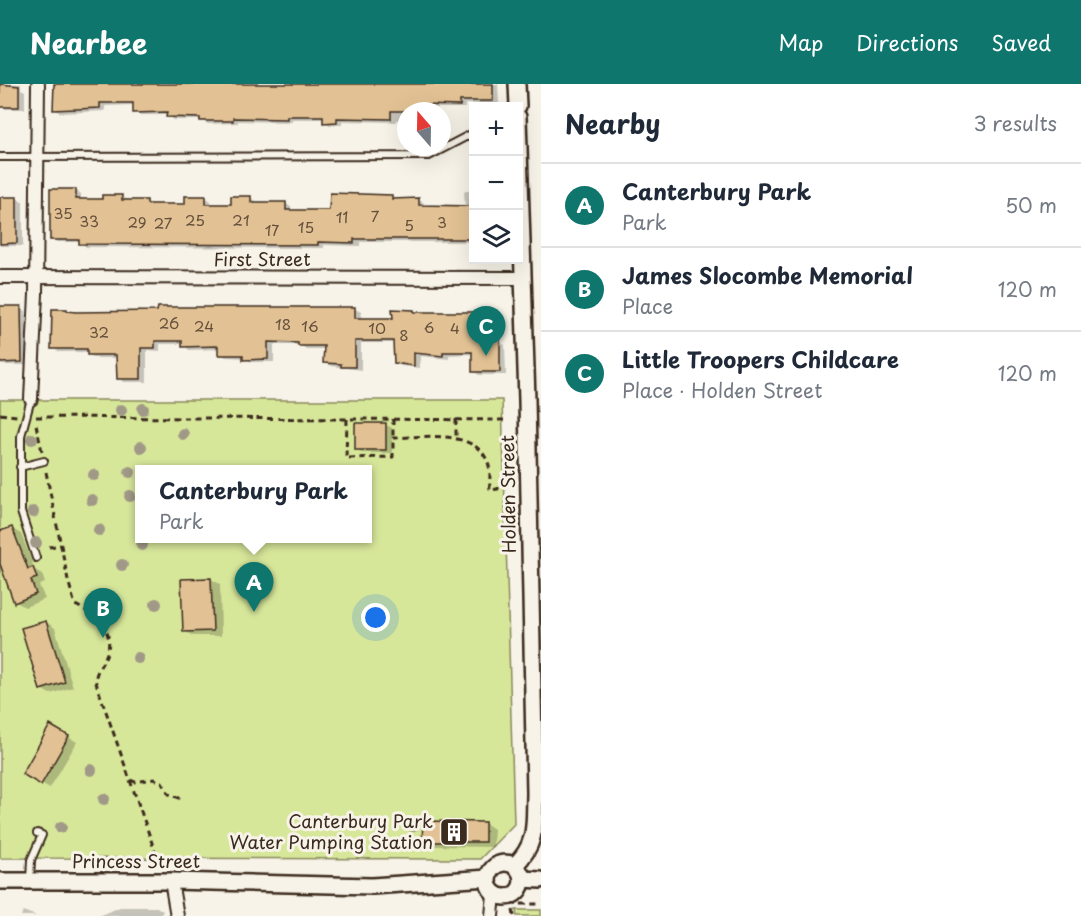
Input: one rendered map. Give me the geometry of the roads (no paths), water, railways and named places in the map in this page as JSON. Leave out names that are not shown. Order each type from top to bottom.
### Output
[{"type":"street","points":[[31,399],[39,157],[38,84]]},
{"type":"street","points":[[518,84],[518,102]]},
{"type":"street","name":"Holden Street","points":[[515,865],[527,853],[532,836],[535,794],[520,156]]},
{"type":"street","name":"First Street","points":[[0,277],[524,278]]},
{"type":"street","points":[[499,864],[515,865],[522,875],[522,886],[511,897],[505,898],[494,894],[488,878],[494,867],[499,864]]},
{"type":"street","name":"Princess Street","points":[[0,881],[171,881],[372,886],[488,878]]},
{"type":"street","points":[[522,879],[541,880]]},
{"type":"street","points":[[171,881],[174,914]]},
{"type":"street","points":[[492,916],[494,894]]},
{"type":"lane","points":[[0,157],[429,156],[469,136]]},
{"type":"lane","points":[[31,399],[21,436],[21,512],[36,558]]},
{"type":"lane","points":[[20,466],[44,461]]},
{"type":"lane","points":[[30,881],[31,860],[42,835],[37,833]]},
{"type":"place","name":"Little Troopers Childcare","points":[[486,356]]},
{"type":"place","name":"Canterbury Park","points":[[254,612]]},
{"type":"place","name":"James Slocombe Memorial","points":[[103,638]]},
{"type":"place","name":"Canterbury Park Water Pumping Station","points":[[454,832]]}]
